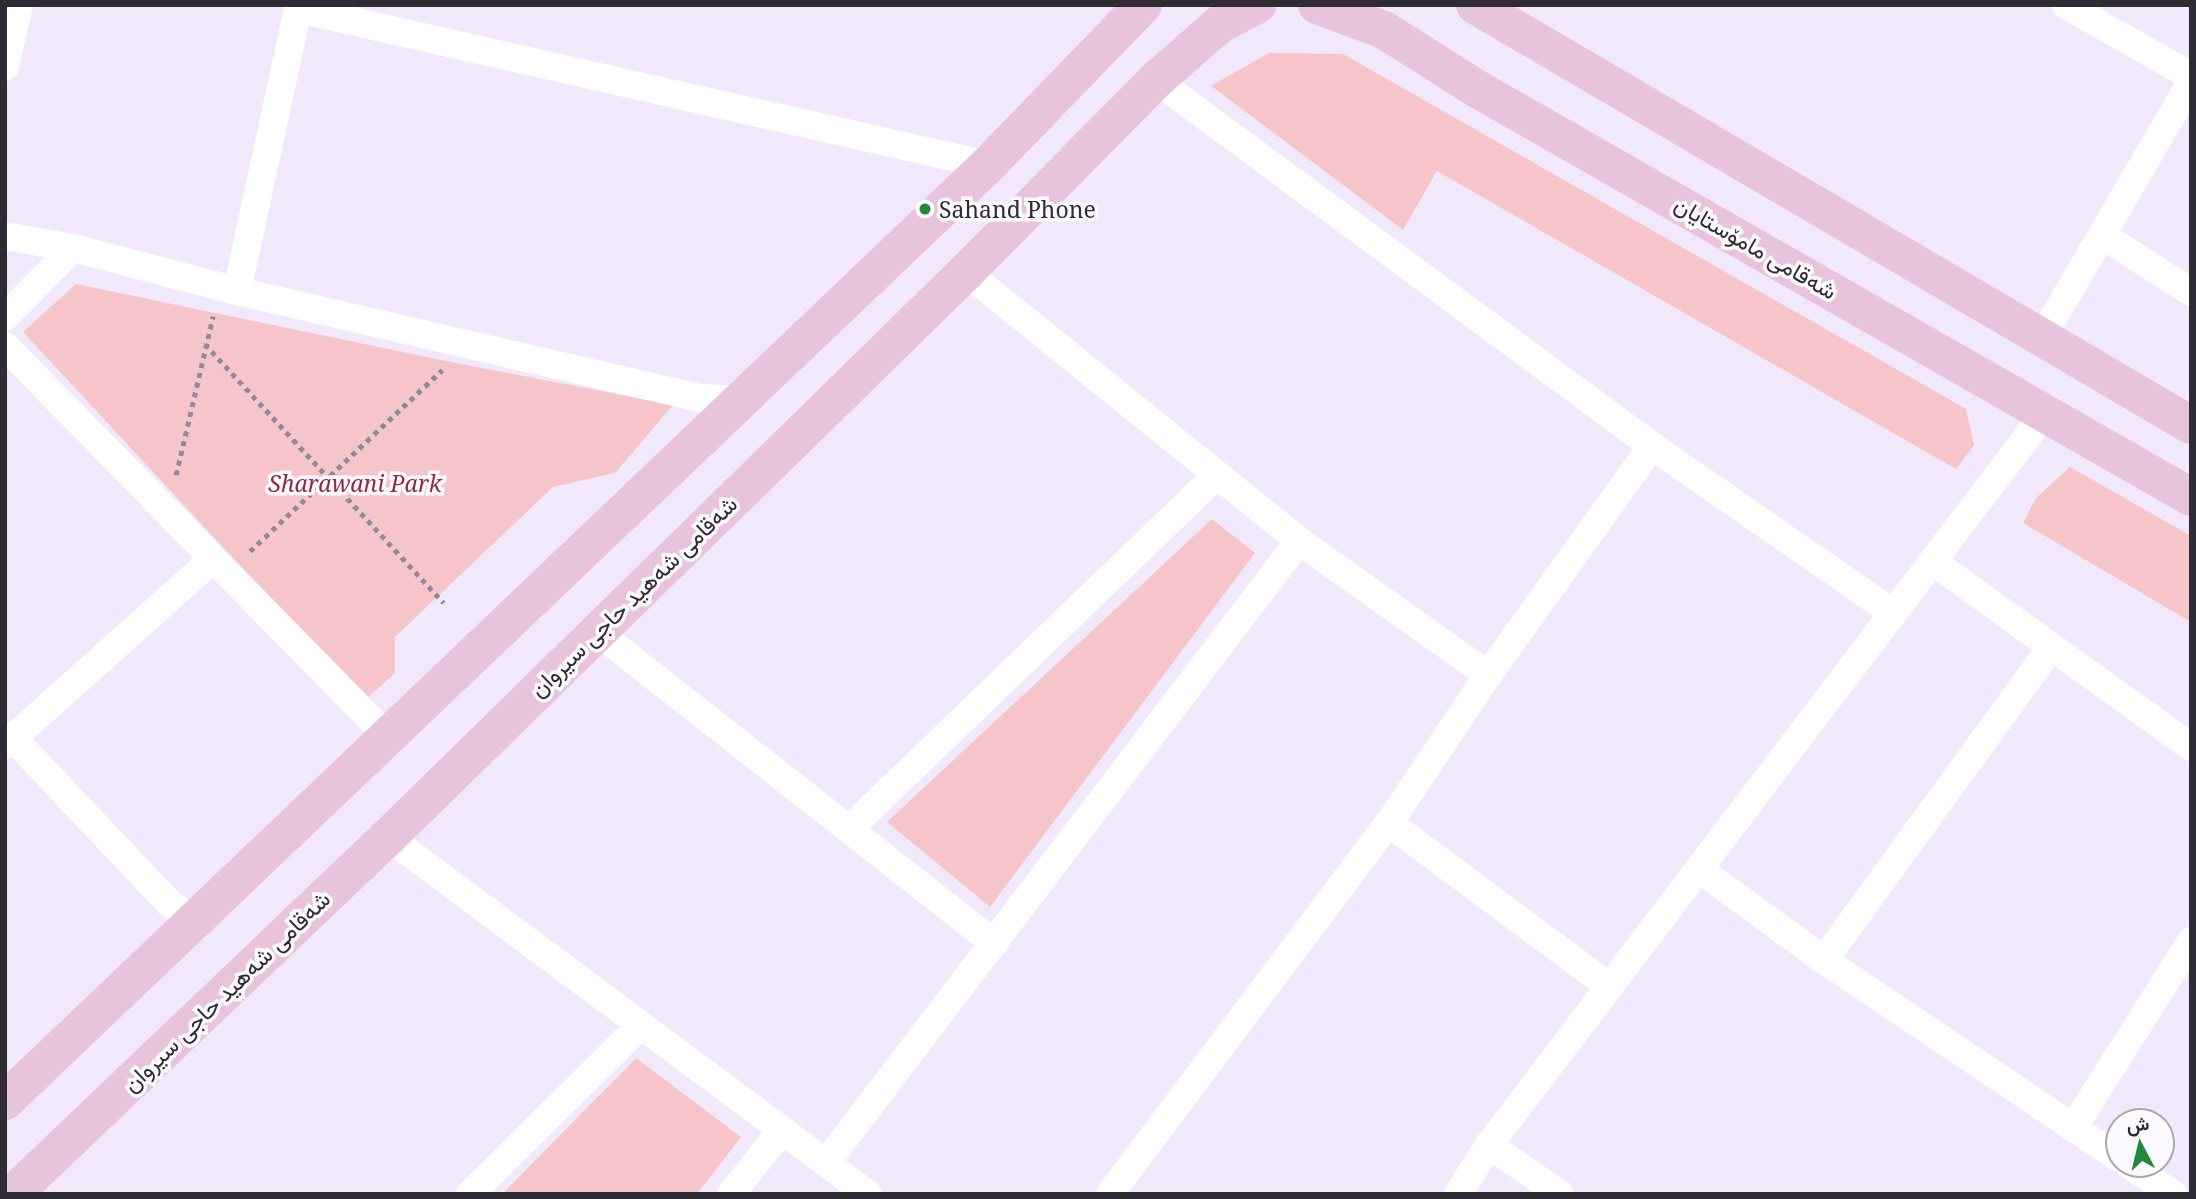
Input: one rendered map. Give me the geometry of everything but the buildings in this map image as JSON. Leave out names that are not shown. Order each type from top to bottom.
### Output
[{"type":"main road","name":"شەقامی شەهید حاجی سیروان","points":[[13,1194],[387,836],[966,272],[1156,80],[1220,24],[1257,5]]},
{"type":"main road","name":"شەقامی مامۆستایان","points":[[1317,5],[1384,30],[1491,96],[2191,497]]},
{"type":"main road","points":[[1475,5],[2191,425]]},
{"type":"main road","points":[[5,1101],[988,165],[1140,6]]},
{"type":"street","points":[[5,67],[19,5]]},
{"type":"street","points":[[2066,5],[2191,76]]},
{"type":"street","points":[[237,291],[299,7],[988,165]]},
{"type":"street","points":[[1156,80],[1652,446],[1893,613]]},
{"type":"street","points":[[2041,339],[2191,82]]},
{"type":"street","points":[[2102,235],[2191,292]]},
{"type":"street","points":[[5,236],[74,248],[237,291],[702,398],[743,400]]},
{"type":"street","points":[[5,317],[74,248]]},
{"type":"street","points":[[966,272],[1299,541],[1488,675]]},
{"type":"street","points":[[5,346],[225,561],[388,737]]},
{"type":"street","points":[[1458,1194],[1489,1145],[1893,613],[1935,563],[2046,412]]},
{"type":"street","points":[[1110,1194],[1390,823],[1488,675],[1652,446]]},
{"type":"street","points":[[849,829],[1217,475]]},
{"type":"street","points":[[826,1163],[1299,541]]},
{"type":"street","points":[[195,920],[170,904],[9,741],[225,561]]},
{"type":"street","points":[[1935,563],[2050,649],[2191,747]]},
{"type":"street","points":[[596,631],[993,943]]},
{"type":"street","points":[[1824,960],[2050,649]]},
{"type":"street","points":[[1390,823],[1610,987]]},
{"type":"street","points":[[387,836],[868,1194]]},
{"type":"street","points":[[1699,869],[1824,960],[2105,1149]]},
{"type":"street","points":[[2073,1128],[2191,941]]},
{"type":"street","points":[[470,1194],[641,1025]]},
{"type":"street","points":[[731,1194],[782,1130]]},
{"type":"street","points":[[1489,1145],[1560,1194]]},
{"type":"street","points":[[2149,1178],[2173,1194]]},
{"type":"path","points":[[175,479],[214,312]]},
{"type":"path","points":[[205,344],[444,603]]},
{"type":"path","points":[[225,561],[328,477],[451,362]]},
{"type":"green space","points":[[1269,53],[1343,54],[1966,409],[1974,445],[1956,469],[1437,171],[1403,230],[1211,86]]},
{"type":"green space","name":"Sharawani Park","points":[[76,284],[673,405],[615,473],[553,487],[395,637],[395,673],[365,700],[23,332]]},
{"type":"green space","points":[[2070,467],[2191,536],[2191,622],[2023,523],[2036,498]]},
{"type":"green space","points":[[1212,519],[1255,553],[990,907],[887,822]]},
{"type":"green space","points":[[636,1058],[741,1137],[697,1194],[502,1194]]},
{"type":"place","name":"Sahand Phone","points":[[925,209]]}]
